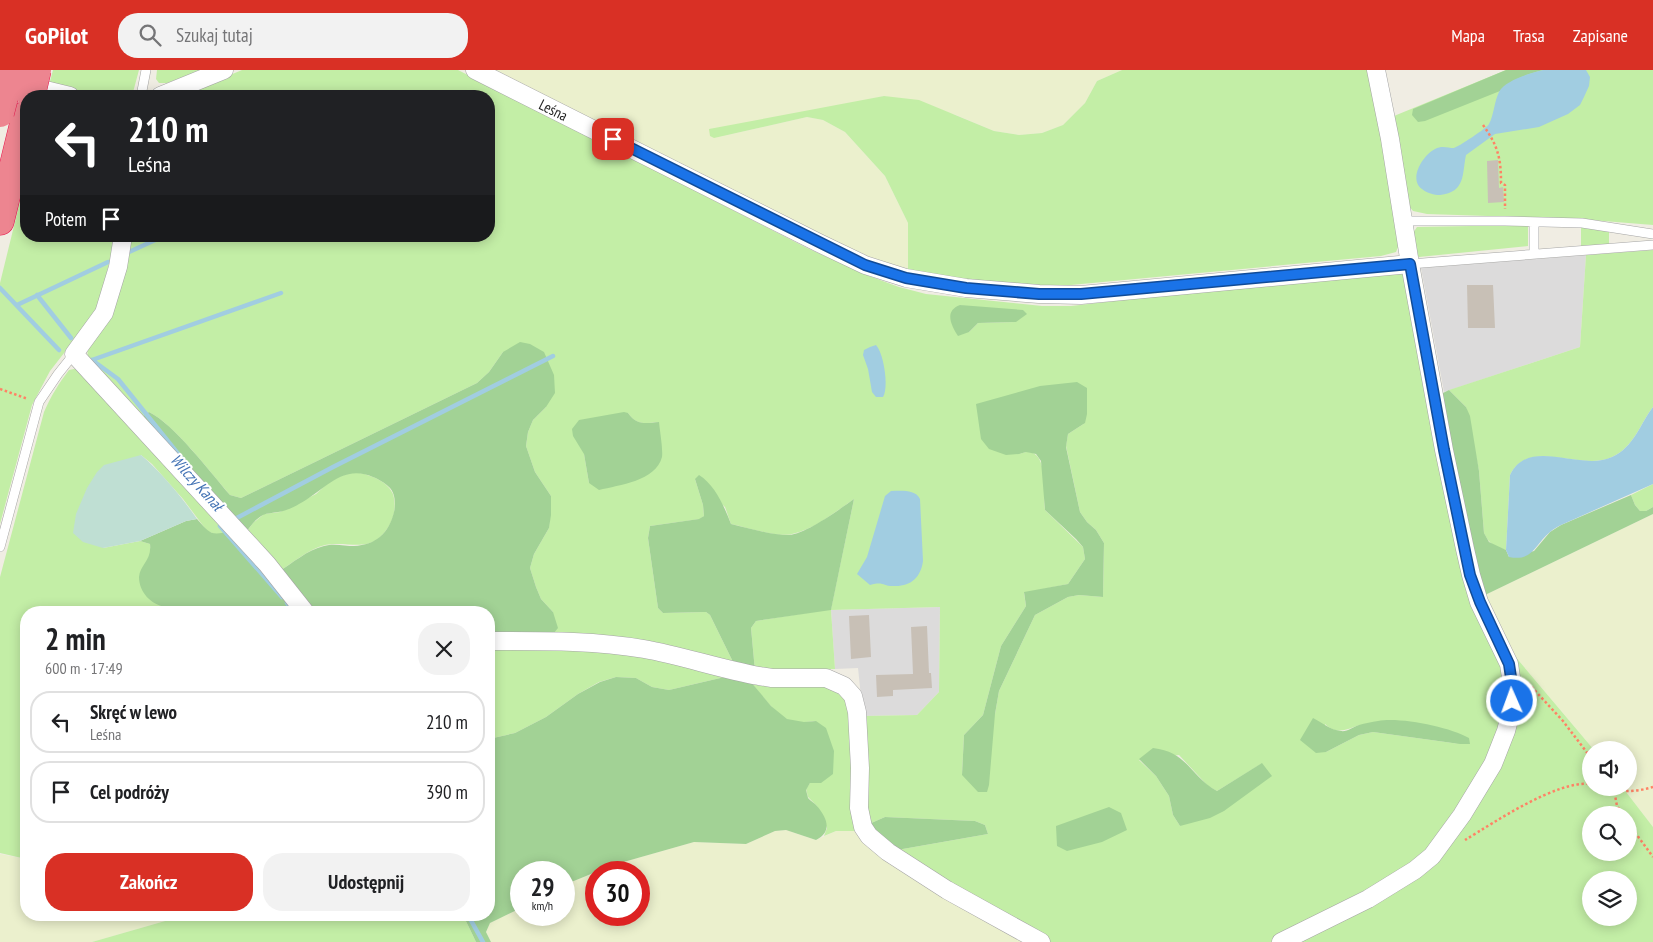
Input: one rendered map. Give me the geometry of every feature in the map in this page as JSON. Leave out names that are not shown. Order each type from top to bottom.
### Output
[{"type":"highway","points":[[0,113],[10,70]]},
{"type":"highway","points":[[32,90],[37,70]]},
{"type":"highway","points":[[0,221],[20,139]]},
{"type":"street","points":[[175,90],[224,70]]},
{"type":"street","name":"Leśna","points":[[475,70],[819,243],[865,265],[906,278],[966,288],[1039,294],[1081,294],[1410,264]]},
{"type":"street","points":[[1281,942],[1368,899],[1416,870],[1432,856],[1481,785],[1500,748],[1511,712],[1513,691],[1509,664],[1480,602],[1470,575],[1444,450],[1376,70]]},
{"type":"street","points":[[0,78],[47,90]]},
{"type":"street","points":[[122,242],[118,267],[104,313],[74,354],[267,564],[300,606]]},
{"type":"street","points":[[495,641],[604,643],[646,649],[759,676],[772,678],[826,678],[844,686],[853,696],[857,712],[860,768],[859,808],[863,827],[869,836],[888,852],[947,890],[1042,942]]},
{"type":"lane","points":[[142,90],[146,70]]},
{"type":"lane","points":[[1404,221],[1582,223],[1653,234]]},
{"type":"lane","points":[[1534,222],[1534,254]]},
{"type":"lane","points":[[1410,264],[1653,245]]},
{"type":"lane","points":[[0,547],[39,402],[74,354]]},
{"type":"path","points":[[1483,125],[1492,138],[1501,162],[1501,183],[1505,185],[1505,221]]},
{"type":"path","points":[[0,389],[39,402]]},
{"type":"path","points":[[1509,664],[1563,721],[1582,746]]},
{"type":"path","points":[[1432,856],[1550,792],[1566,786],[1582,785]]},
{"type":"path","points":[[1637,791],[1653,787]]},
{"type":"path","points":[[1637,835],[1653,856]]},
{"type":"shaded area","points":[[1586,255],[1580,347],[1444,392],[1421,268]]},
{"type":"shaded area","points":[[940,607],[939,692],[917,715],[863,716],[858,668],[835,669],[831,610]]},
{"type":"green space","points":[[53,70],[139,70],[134,90],[69,90],[49,85]]},
{"type":"green space","points":[[157,70],[203,70],[167,83],[159,83],[156,79]]},
{"type":"green space","points":[[242,70],[458,70],[807,248],[869,276],[926,294],[1042,306],[1071,306],[1184,293],[1403,273],[1470,592],[1505,677],[1504,725],[1476,785],[1422,857],[1368,892],[1271,942],[1050,942],[955,888],[897,850],[988,834],[985,825],[975,821],[885,817],[869,824],[866,816],[863,716],[917,715],[939,692],[940,607],[831,610],[835,669],[755,671],[751,628],[756,621],[831,609],[854,499],[809,528],[792,534],[779,535],[731,524],[725,507],[695,479],[703,505],[704,516],[700,519],[650,526],[648,538],[658,608],[663,613],[706,612],[710,615],[735,666],[553,634],[553,612],[541,599],[530,568],[534,554],[549,528],[551,496],[535,472],[526,446],[528,432],[533,420],[546,407],[503,352],[489,372],[477,383],[241,498],[230,495],[181,438],[159,418],[149,412],[139,419],[88,358],[87,348],[125,242],[495,242],[495,90],[194,90]],"holes":[[[960,305],[1016,322],[978,323],[969,332]],[[628,413],[638,422],[659,422],[589,483],[584,454]],[[1085,423],[1068,434],[1066,446],[1080,512],[1096,530],[1104,543],[1103,597],[1079,595],[1068,597],[1035,615],[999,691],[995,714],[962,775],[964,735],[983,715],[1001,646],[1026,606],[1024,593],[1068,584],[1085,559],[1083,547],[1045,510],[1043,470],[1040,461],[1036,455],[1029,452],[1019,454]],[[1325,724],[1333,730],[1346,730],[1359,725],[1460,744],[1373,732],[1359,735],[1326,752]],[[1179,755],[1208,786],[1217,791],[1261,764],[1180,826],[1173,815],[1169,796],[1156,776],[1139,760]]]},
{"type":"green space","points":[[492,70],[1122,70],[1097,81],[1085,103],[1063,125],[1042,133],[1019,135],[994,131],[956,115],[884,96],[714,138],[807,117],[823,120],[845,132],[885,176],[908,223],[908,269],[880,261],[844,246]]},
{"type":"green space","points":[[1122,70],[1369,70],[1400,242],[1396,252],[1381,256],[1060,286],[1003,284],[954,278],[908,269],[908,223],[885,176],[845,132],[823,120],[807,117],[714,138],[710,136],[709,129],[884,96],[919,100],[994,131],[1019,135],[1042,133],[1063,125],[1085,103],[1097,81]]},
{"type":"green space","points":[[1506,70],[1653,70],[1653,225],[1579,219],[1427,214],[1413,211],[1407,204],[1394,116]]},
{"type":"green space","points":[[1506,70],[1543,70],[1509,83],[1500,91],[1425,121],[1418,122],[1412,115],[1413,109]]},
{"type":"green space","points":[[20,201],[20,242],[114,242],[100,299],[93,316],[50,371],[32,405],[0,524],[0,283]]},
{"type":"green space","points":[[1528,225],[1528,246],[1419,257],[1415,254],[1413,233],[1417,227]]},
{"type":"green space","points":[[1581,227],[1609,231],[1609,244],[1581,246]]},
{"type":"green space","points":[[1653,250],[1653,407],[1631,441],[1620,453],[1612,457],[1599,461],[1586,461],[1542,457],[1530,458],[1519,464],[1510,475],[1506,550],[1496,546],[1488,540],[1484,533],[1479,471],[1466,407],[1449,390],[1580,347],[1586,255]]},
{"type":"green space","points":[[960,305],[1023,310],[1027,314],[1016,322],[978,323],[969,332],[958,336],[951,323],[950,315]]},
{"type":"green space","points":[[520,342],[530,344],[544,352],[554,375],[555,393],[546,407],[533,420],[528,432],[526,446],[535,472],[551,496],[549,528],[534,554],[530,568],[541,599],[553,612],[558,628],[553,634],[495,635],[495,606],[308,606],[278,572],[306,554],[324,546],[354,546],[375,540],[385,532],[392,519],[395,505],[391,489],[373,477],[352,473],[334,480],[294,507],[260,517],[245,534],[139,419],[149,412],[159,418],[180,437],[230,495],[241,498],[477,383],[489,372],[503,352]]},
{"type":"green space","points":[[69,370],[81,370],[231,531],[217,535],[207,531],[183,499],[152,464],[141,455],[103,548],[140,541],[150,544],[151,553],[147,561],[165,606],[20,606],[20,858],[0,853],[0,577],[44,412],[52,395]]},
{"type":"green space","points":[[1077,382],[1087,388],[1087,414],[1085,423],[1068,434],[1066,447],[1080,512],[1096,530],[1104,543],[1103,597],[1079,595],[1068,597],[1035,615],[999,691],[995,714],[989,785],[987,792],[978,792],[962,775],[964,735],[983,715],[1001,646],[1026,606],[1024,592],[1068,584],[1085,559],[1083,547],[1045,510],[1041,461],[1036,454],[1026,452],[1006,455],[989,449],[981,439],[976,404],[1040,386]]},
{"type":"green space","points":[[1449,390],[1466,407],[1470,416],[1479,471],[1484,533],[1489,542],[1506,550],[1509,557],[1534,551],[1550,532],[1561,525],[1631,495],[1640,511],[1646,511],[1653,507],[1653,514],[1485,595],[1441,394]]},
{"type":"green space","points":[[624,412],[628,413],[638,422],[659,422],[662,457],[658,465],[645,477],[626,484],[599,490],[589,483],[584,454],[573,436],[572,429],[579,420]]},
{"type":"green space","points":[[141,455],[171,485],[197,519],[186,521],[140,541],[103,548],[83,542],[73,533],[76,514],[87,488],[97,472],[104,465]]},
{"type":"green space","points":[[354,472],[382,481],[393,494],[394,513],[392,521],[383,534],[376,540],[361,545],[335,544],[319,547],[278,572],[245,534],[253,523],[264,514],[280,512],[316,494],[338,477]]},
{"type":"green space","points":[[699,475],[714,490],[731,524],[774,534],[796,534],[823,520],[854,499],[831,610],[756,621],[751,628],[755,671],[735,666],[710,615],[706,612],[663,613],[658,608],[648,538],[650,526],[699,519],[704,516],[703,505],[695,479]]},
{"type":"green space","points":[[1653,484],[1653,507],[1646,511],[1640,511],[1631,495]]},
{"type":"green space","points":[[1653,514],[1653,827],[1629,796],[1637,796],[1637,741],[1586,741],[1514,655],[1485,595]]},
{"type":"green space","points":[[197,519],[208,531],[215,533],[231,531],[294,606],[161,606],[151,601],[141,588],[139,577],[141,569],[148,558],[150,544],[140,541],[186,521]]},
{"type":"green space","points":[[495,646],[608,649],[729,676],[669,690],[652,687],[636,678],[616,677],[599,682],[578,694],[546,717],[515,733],[495,738]]},
{"type":"green space","points":[[1514,655],[1586,741],[1582,741],[1582,796],[1629,796],[1637,806],[1582,806],[1582,861],[1637,861],[1637,806],[1653,827],[1653,942],[1293,942],[1437,859],[1518,702]]},
{"type":"green space","points":[[729,676],[751,682],[771,706],[787,719],[804,722],[816,721],[826,728],[834,751],[833,774],[821,783],[810,783],[806,790],[808,798],[817,806],[826,820],[827,825],[824,833],[816,840],[786,830],[775,831],[746,844],[694,842],[627,861],[585,861],[585,876],[575,881],[575,861],[510,861],[510,913],[495,921],[495,738],[515,733],[546,717],[578,694],[600,682],[616,677],[636,678],[652,687],[669,690]]},
{"type":"green space","points":[[751,682],[827,687],[839,693],[847,703],[853,723],[861,831],[836,831],[824,836],[827,828],[817,806],[808,797],[806,789],[810,783],[821,783],[816,721],[794,722],[783,717],[768,703]]},
{"type":"green space","points":[[1313,718],[1330,728],[1343,731],[1361,724],[1378,721],[1399,720],[1412,722],[1450,730],[1469,738],[1470,744],[1373,732],[1359,735],[1326,752],[1316,753],[1300,740]]},
{"type":"green space","points":[[1153,748],[1165,750],[1182,759],[1201,779],[1217,791],[1262,763],[1272,776],[1224,811],[1210,818],[1180,826],[1173,815],[1169,796],[1156,776],[1139,759]]},
{"type":"green space","points":[[1109,807],[1121,813],[1127,830],[1102,842],[1067,851],[1057,846],[1056,826]]},
{"type":"green space","points":[[885,817],[975,821],[985,825],[988,834],[897,850],[886,843],[869,824]]},
{"type":"green space","points":[[786,830],[816,840],[836,831],[861,831],[1034,942],[491,942],[486,932],[490,923],[510,913],[510,926],[575,926],[575,881],[585,876],[585,926],[650,926],[650,861],[627,861],[694,842],[746,844],[775,831]]},
{"type":"green space","points":[[0,854],[20,858],[20,921],[165,921],[92,942],[0,942]]},
{"type":"green space","points":[[165,921],[466,921],[476,942],[92,942]]},
{"type":"green space","points":[[466,921],[494,921],[490,923],[486,932],[491,942],[476,942]]},
{"type":"water","points":[[1543,70],[1586,70],[1590,77],[1589,86],[1580,105],[1568,114],[1539,127],[1495,134],[1466,155],[1459,186],[1448,193],[1440,195],[1431,194],[1418,185],[1416,179],[1419,168],[1430,152],[1443,147],[1457,147],[1472,137],[1489,124],[1497,96],[1502,88],[1519,78]]},
{"type":"water","points":[[876,345],[879,349],[885,371],[886,386],[883,397],[876,397],[872,392],[868,369],[863,355],[864,350]]},
{"type":"water","points":[[1653,407],[1653,484],[1557,527],[1529,554],[1517,558],[1509,557],[1506,550],[1510,475],[1519,464],[1529,458],[1542,456],[1585,461],[1612,457],[1620,453],[1631,441]]},
{"type":"water","points":[[891,491],[911,492],[920,499],[922,567],[914,580],[905,585],[889,586],[878,583],[870,585],[857,574],[867,557],[885,496]]},
{"type":"building","points":[[1498,160],[1499,188],[1503,187],[1504,202],[1488,203],[1487,161]]},
{"type":"building","points":[[1467,285],[1493,285],[1495,328],[1468,328]]},
{"type":"building","points":[[869,615],[871,657],[851,659],[849,616]]},
{"type":"building","points":[[927,626],[929,673],[931,673],[932,688],[893,690],[893,696],[877,697],[876,675],[913,674],[911,627]]},
{"type":"waterway","points":[[16,196],[20,194]]},
{"type":"waterway","points":[[129,252],[151,242]]},
{"type":"waterway","points":[[17,305],[108,262]]},
{"type":"waterway","name":"Wilczy Kanał","points":[[0,288],[59,350]]},
{"type":"waterway","points":[[92,360],[281,293]]},
{"type":"waterway","points":[[37,295],[71,338]]},
{"type":"waterway","points":[[233,520],[333,467],[553,356]]},
{"type":"waterway","points":[[92,360],[118,379],[183,460]]},
{"type":"waterway","name":"Wilczy Kanał","points":[[220,526],[282,597]]},
{"type":"waterway","name":"Wilczy Kanał","points":[[471,921],[483,942]]},
{"type":"route","points":[[613,139],[865,265],[906,278],[966,288],[1039,294],[1081,294],[1410,264],[1444,450],[1470,575],[1490,626],[1509,664],[1513,691],[1512,701]]}]
